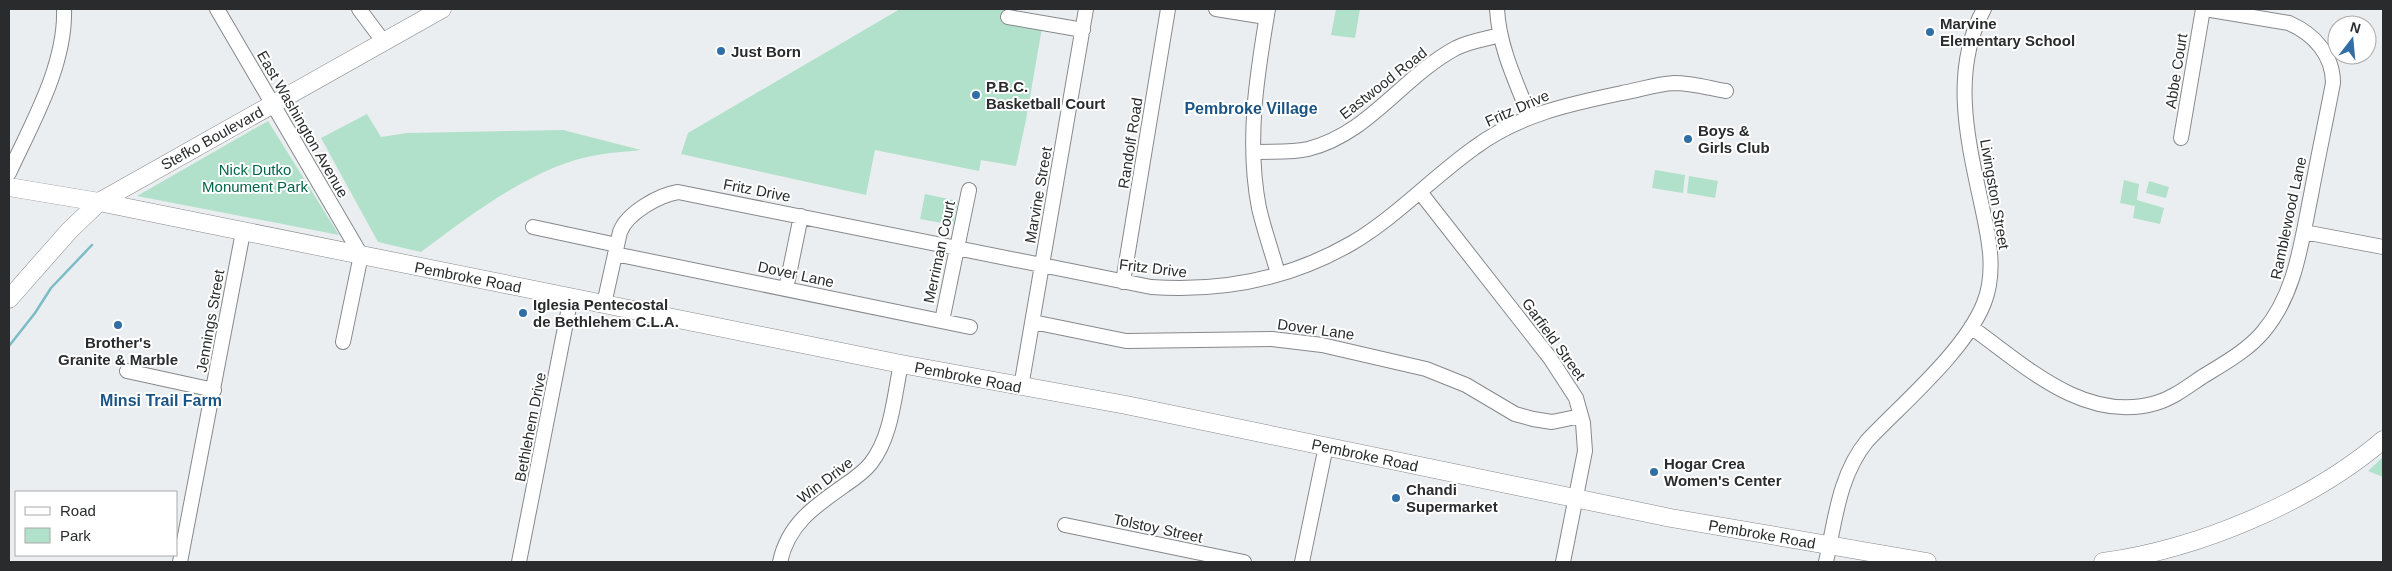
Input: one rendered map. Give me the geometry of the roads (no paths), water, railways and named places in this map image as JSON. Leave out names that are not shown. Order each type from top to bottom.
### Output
[{"type":"main road","name":"Stefko Boulevard","points":[[9,300],[70,231],[99,202],[163,164],[442,9]]},
{"type":"main road","name":"Pembroke Road","points":[[9,187],[99,202],[901,364],[1126,405],[1828,554],[1927,562]]},
{"type":"main road","points":[[2103,562],[2174,548],[2247,521],[2285,504],[2319,485],[2383,440]]},
{"type":"street","points":[[9,173],[54,71],[63,39],[64,9]]},
{"type":"street","name":"East Washington Avenue","points":[[217,9],[274,104],[360,255]]},
{"type":"street","points":[[359,9],[383,41]]},
{"type":"street","name":"Marvine Street","points":[[1021,387],[1086,9]]},
{"type":"street","name":"Randolf Road","points":[[1123,282],[1168,9]]},
{"type":"street","points":[[1216,9],[1267,13],[1253,118],[1254,152],[1260,208],[1278,274]]},
{"type":"street","points":[[1497,9],[1500,35],[1510,69],[1530,117]]},
{"type":"street","name":"Livingston Street","points":[[1828,554],[1844,482],[1855,457],[1866,442],[1949,356],[1971,326],[1984,302],[1990,264],[1989,240],[1970,147],[1964,96],[1968,46],[1984,9]]},
{"type":"street","name":"Ramblewood Lane","points":[[1971,326],[2044,379],[2081,400],[2118,407],[2156,403],[2176,394],[2232,358],[2263,332],[2276,314],[2290,288],[2304,232],[2333,83],[2332,69],[2328,57],[2312,37],[2289,23],[2204,9]]},
{"type":"street","name":"Abbe Court","points":[[2181,138],[2204,9]]},
{"type":"street","points":[[1017,15],[1083,30]]},
{"type":"street","name":"Eastwood Road","points":[[1254,152],[1305,150],[1333,140],[1362,123],[1414,78],[1444,56],[1468,44],[1500,35]]},
{"type":"street","name":"Fritz Drive","points":[[604,304],[622,226],[628,217],[669,194],[678,192],[1123,282],[1195,289],[1248,283],[1301,267],[1353,242],[1420,192],[1481,142],[1530,117],[1577,102],[1654,85],[1681,83],[1726,91]]},
{"type":"street","name":"Merriman Court","points":[[942,321],[969,190]]},
{"type":"street","name":"Garfield Street","points":[[1420,192],[1558,368],[1572,390],[1581,416],[1586,451],[1563,562]]},
{"type":"street","points":[[786,289],[801,216]]},
{"type":"street","name":"Dover Lane","points":[[533,227],[616,250],[786,289],[970,327]]},
{"type":"street","name":"Jennings Street","points":[[180,562],[243,232]]},
{"type":"street","points":[[2304,232],[2383,247]]},
{"type":"street","points":[[343,342],[360,255]]},
{"type":"street","name":"Bethlehem Drive","points":[[520,562],[571,297]]},
{"type":"street","name":"Dover Lane","points":[[1033,322],[1126,341],[1272,339],[1322,345],[1426,369],[1466,385],[1515,414],[1533,419],[1552,422],[1581,416]]},
{"type":"street","name":"Win Drive","points":[[780,562],[782,549],[806,513],[858,476],[878,453],[888,424],[901,364]]},
{"type":"street","points":[[127,371],[214,390]]},
{"type":"street","points":[[1302,562],[1326,446]]},
{"type":"street","name":"Tolstoy Street","points":[[1065,525],[1244,562]]},
{"type":"waterway","points":[[9,346],[35,313],[51,288],[92,245]]},
{"type":"place","name":"Marvine Elementary School","points":[[1930,32]]},
{"type":"place","name":"Just Born","points":[[721,51]]},
{"type":"place","name":"P.B.C. Basketball Court","points":[[976,95]]},
{"type":"place","name":"Boys & Girls Club","points":[[1688,139]]},
{"type":"place","name":"Iglesia Pentecostal de Bethlehem C.L.A.","points":[[523,313]]},
{"type":"place","name":"Brother's Granite & Marble","points":[[118,325]]},
{"type":"place","name":"Hogar Crea Women's Center","points":[[1654,472]]},
{"type":"place","name":"Chandi Supermarket","points":[[1396,498]]},
{"type":"district","name":"Pembroke Village","points":[[1251,108]]},
{"type":"district","name":"Minsi Trail Farm","points":[[161,400]]},
{"type":"park label","name":"Nick Dutko Monument Park","points":[[255,178]]}]
